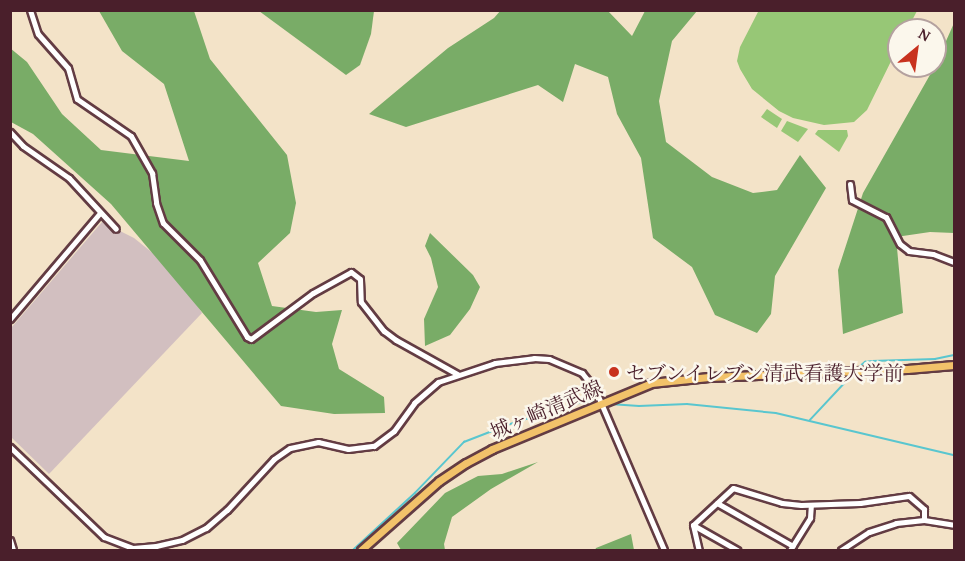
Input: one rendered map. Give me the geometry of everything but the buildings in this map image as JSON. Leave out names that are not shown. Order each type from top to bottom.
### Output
[{"type":"main road","name":"城ヶ崎清武線","points":[[366,549],[439,481],[466,463],[651,383],[670,380],[954,365]]},
{"type":"street","points":[[30,10],[38,34],[68,68],[77,99],[131,136],[152,173],[160,218],[204,266],[247,337],[251,339],[313,293],[351,272],[360,279],[361,302],[384,330],[396,340],[457,374]]},
{"type":"street","points":[[10,132],[23,146],[69,178],[99,214],[116,229]]},
{"type":"street","points":[[850,184],[852,200],[886,216],[900,244],[909,251],[933,254],[954,262]]},
{"type":"street","points":[[10,319],[99,214]]},
{"type":"street","points":[[10,447],[104,537],[133,548],[156,546],[182,540],[206,528],[227,510],[274,459],[290,448],[318,442],[348,449],[366,448],[388,438],[414,403],[428,389],[457,374],[516,359],[549,359],[582,373],[605,401],[664,550]]},
{"type":"street","points":[[693,525],[733,488],[782,503],[811,505],[860,503],[909,496],[924,509],[924,520]]},
{"type":"street","points":[[717,503],[791,548],[810,518],[811,505]]},
{"type":"street","points":[[841,550],[868,532],[896,524],[924,520],[954,525]]},
{"type":"street","points":[[693,525],[699,550]]},
{"type":"street","points":[[693,525],[737,550]]},
{"type":"street","points":[[10,540],[13,550]]},
{"type":"shaded area","points":[[102,222],[134,238],[175,271],[202,313],[49,474],[11,437],[11,328]]},
{"type":"green space","points":[[501,10],[608,11],[632,36],[645,11],[697,11],[672,41],[659,101],[666,142],[712,177],[753,193],[777,190],[800,155],[826,188],[775,276],[771,314],[757,333],[715,315],[692,267],[653,238],[641,158],[617,114],[608,77],[575,64],[563,102],[538,85],[406,127],[369,114],[448,48],[494,18]]},
{"type":"green space","points":[[759,10],[917,10],[913,18],[887,18],[887,69],[867,110],[854,122],[824,125],[793,118],[779,111],[752,89],[737,61],[740,47]]},
{"type":"green space","points":[[99,11],[194,11],[210,59],[287,155],[296,203],[290,233],[258,263],[272,306],[316,312],[342,310],[332,344],[339,369],[384,397],[385,413],[334,414],[281,406],[111,204],[33,134],[11,122],[10,48],[27,62],[62,114],[101,150],[189,161],[164,84],[122,51]]},
{"type":"green space","points":[[259,11],[374,11],[371,34],[360,65],[346,75]]},
{"type":"green space","points":[[954,23],[954,233],[930,232],[896,237],[903,313],[843,334],[838,270],[863,193],[928,78],[947,78],[947,39]]},
{"type":"green space","points":[[767,109],[782,119],[777,128],[761,117]]},
{"type":"green space","points":[[787,121],[808,129],[798,142],[781,131]]},
{"type":"green space","points":[[818,130],[847,130],[848,136],[839,152],[815,134]]},
{"type":"green space","points":[[430,233],[473,275],[480,287],[470,309],[450,335],[425,346],[424,319],[438,287],[431,258],[425,246]]},
{"type":"green space","points":[[538,462],[491,489],[452,517],[444,544],[445,550],[401,550],[397,543],[445,493],[478,476],[502,474]]},
{"type":"green space","points":[[631,534],[634,550],[595,550],[596,548]]},
{"type":"waterway","points":[[859,367],[865,362],[872,361],[935,359],[954,355]]},
{"type":"waterway","points":[[810,420],[852,375]]},
{"type":"waterway","points":[[353,550],[415,493],[464,442],[513,423],[586,401],[597,402]]},
{"type":"waterway","points":[[610,404],[639,406],[687,404],[776,413],[954,455]]},
{"type":"place","name":"セブンイレブン清武看護大学前","points":[[614,372]]}]
